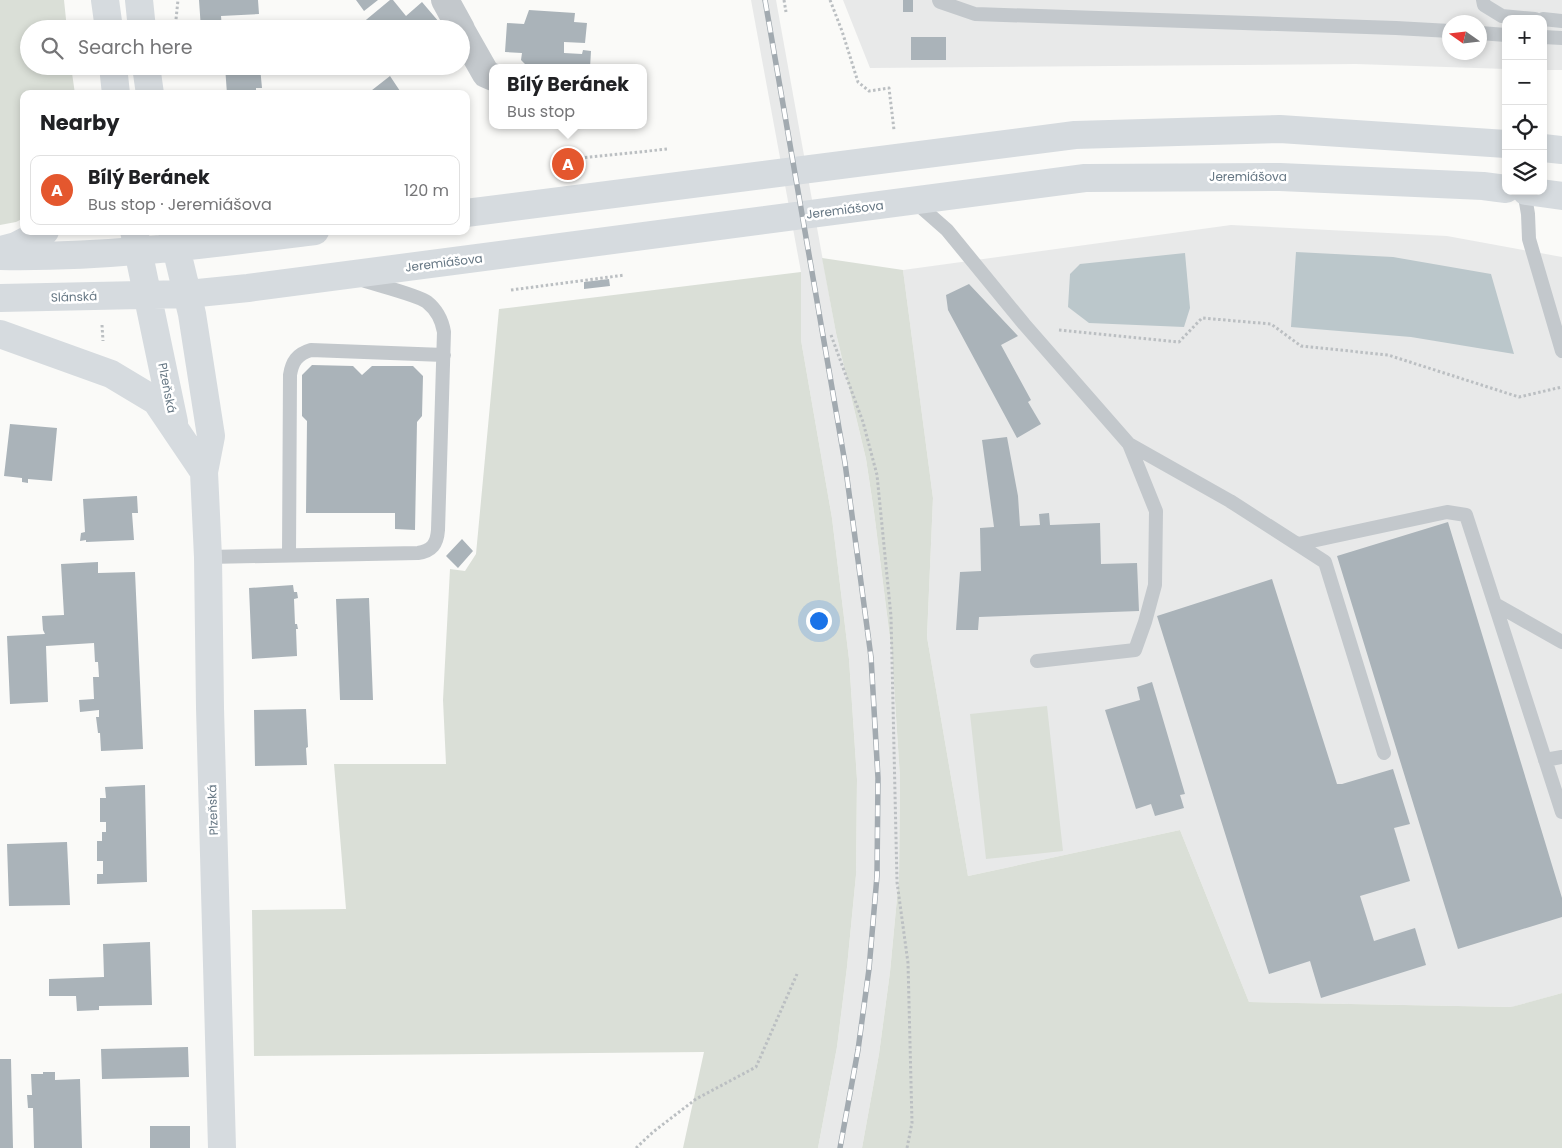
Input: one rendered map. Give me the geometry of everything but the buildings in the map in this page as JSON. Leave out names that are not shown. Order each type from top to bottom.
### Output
[{"type":"main road","points":[[104,20],[105,0]]},
{"type":"main road","points":[[105,0],[108,20]]},
{"type":"main road","points":[[139,0],[141,20]]},
{"type":"main road","points":[[100,90],[101,75]]},
{"type":"main road","points":[[114,75],[116,90]]},
{"type":"main road","points":[[147,75],[149,90]]},
{"type":"main road","points":[[470,212],[1075,135],[1280,129],[1502,144]]},
{"type":"main road","points":[[1547,148],[1562,150]]},
{"type":"main road","name":"Jeremiášova","points":[[188,294],[346,276],[1085,178],[1280,177],[1502,188]]},
{"type":"main road","points":[[1547,194],[1562,196]]},
{"type":"main road","points":[[0,250],[16,246],[37,235]]},
{"type":"main road","points":[[0,256],[89,255],[136,241],[244,235]]},
{"type":"main road","name":"Plzeňská","points":[[174,239],[188,294],[198,347],[211,436],[204,472],[208,557],[210,716],[222,1148]]},
{"type":"main road","name":"Plzeňská","points":[[136,241],[176,431],[204,472]]},
{"type":"main road","points":[[148,295],[188,294]]},
{"type":"main road","name":"Slánská","points":[[0,298],[148,295]]},
{"type":"main road","points":[[0,334],[105,371],[134,386],[156,401],[176,431]]},
{"type":"street","points":[[445,0],[456,20]]},
{"type":"street","points":[[470,45],[486,74],[489,75]]},
{"type":"lane","points":[[938,0],[975,14],[1442,31]]},
{"type":"lane","points":[[1484,0],[1484,5],[1502,16]]},
{"type":"lane","points":[[1547,19],[1562,21]]},
{"type":"lane","points":[[1487,34],[1502,35]]},
{"type":"lane","points":[[1547,37],[1562,38]]},
{"type":"lane","points":[[1526,195],[1529,240],[1562,351]]},
{"type":"lane","points":[[914,201],[947,230],[1024,324],[1129,444],[1156,511],[1155,585],[1146,622],[1135,650],[1037,661]]},
{"type":"lane","points":[[208,557],[418,553],[426,552],[433,548],[438,530],[444,355],[443,324],[439,315],[426,301],[346,276]]},
{"type":"lane","points":[[289,555],[290,375],[291,365],[294,360],[304,352],[311,350],[444,355]]},
{"type":"lane","points":[[1129,444],[1230,501],[1325,562],[1384,753]]},
{"type":"lane","points":[[1298,544],[1447,512],[1466,516],[1562,812]]},
{"type":"lane","points":[[1495,604],[1562,642]]},
{"type":"lane","points":[[1545,760],[1562,757]]},
{"type":"path","points":[[176,20],[178,0]]},
{"type":"path","points":[[784,0],[786,12]]},
{"type":"path","points":[[830,0],[858,82],[869,91],[889,88],[894,136]]},
{"type":"path","points":[[560,160],[668,149]]},
{"type":"path","points":[[511,290],[625,275]]},
{"type":"path","points":[[1024,324],[1064,331],[1179,342],[1202,318],[1271,324],[1301,346],[1388,355],[1519,397],[1562,387]]},
{"type":"path","points":[[102,322],[103,348]]},
{"type":"path","points":[[831,335],[863,422],[877,475],[892,616],[897,882],[908,963],[912,1123],[907,1148]]},
{"type":"path","points":[[636,1148],[653,1132],[696,1099],[756,1067],[797,974]]},
{"type":"shaded area","points":[[0,0],[64,0],[66,20],[20,20],[20,75],[72,75],[74,90],[20,90],[20,220],[0,225]]},
{"type":"shaded area","points":[[751,0],[776,0],[836,333],[866,459],[892,654],[900,778],[899,877],[890,972],[879,1054],[862,1148],[818,1148],[837,1047],[847,967],[856,875],[857,779],[849,659],[832,518],[801,340],[801,272]]},
{"type":"shaded area","points":[[843,0],[1562,0],[1562,70],[1547,70],[1547,15],[1502,15],[1502,69],[1356,64],[870,68]]},
{"type":"shaded area","points":[[1231,225],[1447,236],[1562,257],[1562,993],[1512,1007],[1249,1002],[1180,830],[968,876],[927,637],[933,498],[903,270]]},
{"type":"shaded area","points":[[1296,252],[1393,257],[1491,274],[1514,354],[1411,337],[1291,327]]},
{"type":"shaded area","points":[[1185,253],[1190,308],[1184,327],[1089,323],[1068,307],[1070,274],[1080,264]]},
{"type":"shaded area","points":[[822,258],[903,270],[933,498],[927,637],[968,876],[1180,830],[1249,1002],[1511,1007],[1562,993],[1562,1148],[862,1148],[879,1054],[890,972],[899,877],[900,778],[892,654],[874,512],[866,459],[836,333]]},
{"type":"shaded area","points":[[801,272],[801,340],[832,518],[849,659],[857,779],[856,875],[847,967],[837,1047],[818,1148],[683,1148],[704,1052],[254,1056],[252,910],[346,909],[334,764],[446,764],[443,700],[450,569],[465,571],[476,554],[499,309]]},
{"type":"shaded area","points":[[1047,706],[1063,851],[986,859],[970,714]]},
{"type":"railway","points":[[765,0],[845,463],[871,657],[878,778],[877,876],[869,969],[858,1050],[840,1148]]},
{"type":"place","name":"Bílý Beránek","points":[[568,164]]}]
